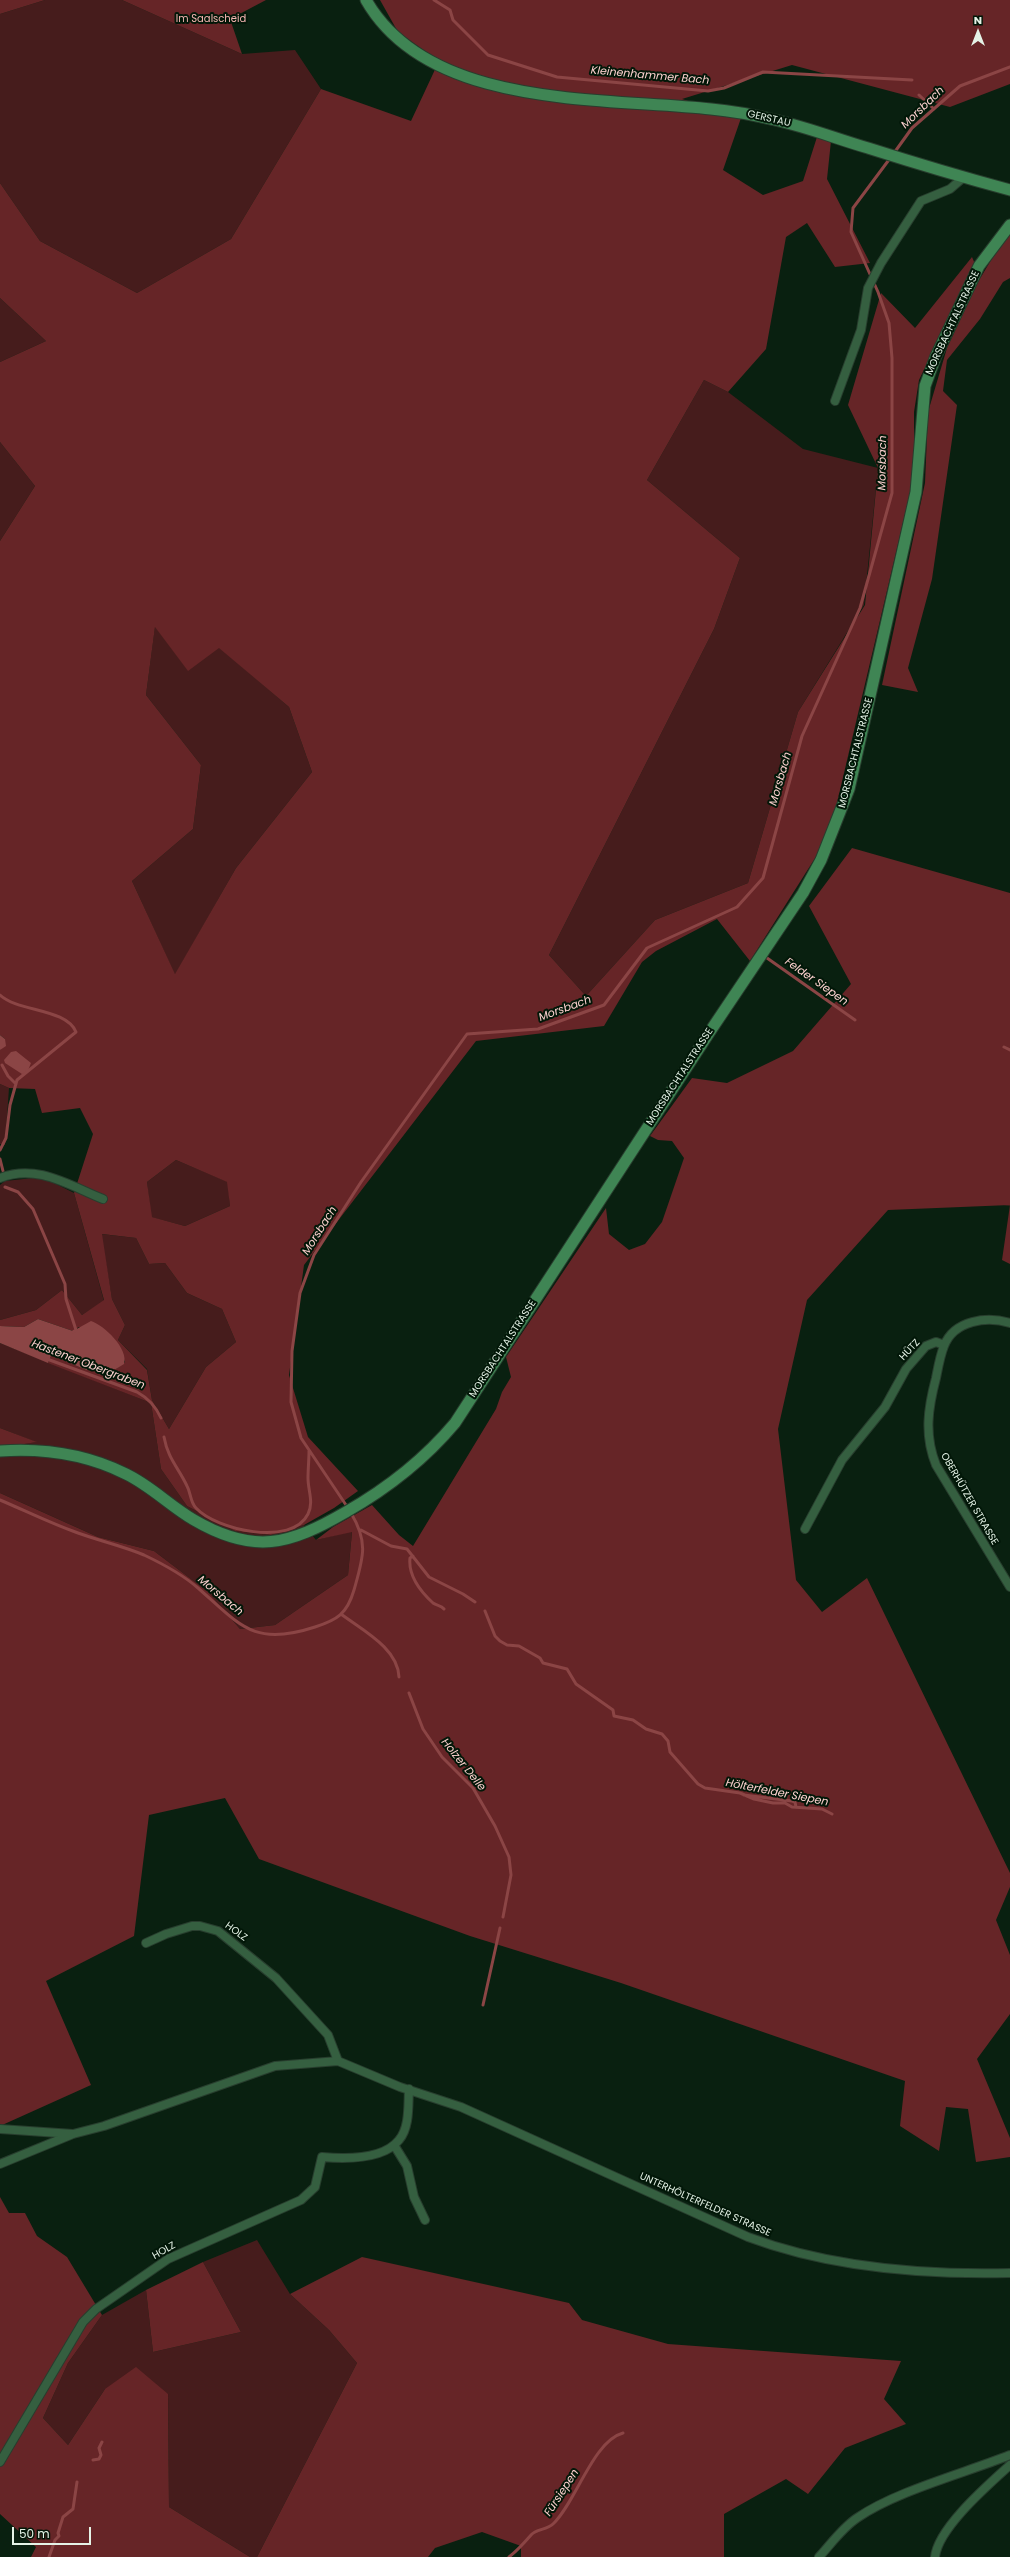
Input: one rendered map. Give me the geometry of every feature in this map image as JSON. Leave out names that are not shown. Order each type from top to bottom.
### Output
[{"type":"main road","name":"GERSTAU","points":[[366,0],[385,25],[411,48],[430,61],[499,86],[533,94],[567,99],[710,108],[777,120],[904,160],[1006,189]]},
{"type":"main road","points":[[1006,189],[1010,199]]},
{"type":"main road","name":"MORSBACHTALSTRASSE","points":[[0,1451],[36,1450],[66,1453],[96,1461],[146,1485],[193,1519],[231,1536],[255,1542],[272,1543],[292,1538],[356,1507],[412,1469],[455,1423],[813,877],[839,818],[849,789],[916,492],[923,401],[929,374],[979,266],[1010,225]]},
{"type":"street","points":[[835,401],[860,330],[868,288],[877,271],[921,201],[950,189],[964,177]]},
{"type":"street","points":[[0,1178],[19,1174],[48,1175],[103,1199]]},
{"type":"street","points":[[944,1345],[953,1333],[970,1322],[984,1320],[1010,1323]]},
{"type":"street","name":"HÜTZ","points":[[805,1529],[842,1460],[885,1407],[906,1369],[920,1351],[931,1343],[944,1345]]},
{"type":"street","name":"OBERHÜTZER STRASSE","points":[[944,1345],[928,1411],[928,1440],[931,1453],[1010,1587]]},
{"type":"street","name":"HOLZ","points":[[146,1943],[166,1934],[192,1926],[209,1928],[222,1934],[263,1965],[328,2035],[338,2061]]},
{"type":"street","points":[[0,2164],[73,2134],[104,2126],[275,2066],[338,2061],[409,2089],[405,2127],[399,2140],[394,2145],[407,2166],[414,2197],[425,2220]]},
{"type":"street","name":"UNTERHÖLTERFELDER STRASSE","points":[[409,2089],[461,2107],[748,2237],[780,2249],[912,2270],[1010,2273]]},
{"type":"street","points":[[0,2129],[73,2134]]},
{"type":"street","name":"HOLZ","points":[[0,2462],[77,2331],[96,2309],[168,2259],[301,2200],[315,2187],[322,2157],[342,2158],[364,2156],[394,2145]]},
{"type":"street","points":[[819,2557],[847,2526],[868,2512],[909,2493],[1010,2455]]},
{"type":"street","points":[[935,2557],[940,2537],[956,2518],[1010,2465]]},
{"type":"shaded area","points":[[45,0],[122,0],[242,54],[295,50],[321,89],[231,239],[137,293],[40,241],[0,183],[0,14]]},
{"type":"shaded area","points":[[0,298],[46,341],[0,362]]},
{"type":"shaded area","points":[[704,380],[728,392],[803,449],[878,468],[864,605],[798,712],[748,883],[655,920],[586,996],[549,955],[714,629],[740,558],[647,480]]},
{"type":"shaded area","points":[[0,442],[35,486],[0,541]]},
{"type":"shaded area","points":[[155,626],[188,670],[219,647],[289,707],[312,772],[236,868],[175,975],[132,881],[193,829],[201,765],[146,695]]},
{"type":"shaded area","points":[[0,1084],[9,1088],[5,1145],[0,1144]]},
{"type":"shaded area","points":[[176,1160],[228,1182],[230,1206],[185,1226],[151,1217],[147,1182]]},
{"type":"shaded area","points":[[42,1177],[74,1193],[104,1301],[82,1315],[62,1290],[36,1310],[0,1320],[0,1185],[5,1181]]},
{"type":"shaded area","points":[[101,1234],[136,1238],[149,1264],[165,1263],[187,1293],[222,1309],[236,1342],[206,1367],[169,1429],[152,1400],[147,1369],[118,1340],[125,1325],[112,1299]]},
{"type":"shaded area","points":[[0,1343],[151,1403],[161,1469],[187,1506],[235,1531],[271,1535],[304,1525],[316,1540],[352,1531],[348,1575],[275,1625],[240,1629],[208,1592],[154,1551],[98,1537],[0,1493],[0,1448],[36,1442],[0,1428]]},
{"type":"shaded area","points":[[257,2240],[290,2294],[329,2330],[357,2363],[257,2557],[250,2557],[169,2507],[168,2394],[105,2389],[68,2445],[43,2418],[68,2363],[102,2315],[146,2290],[153,2352],[241,2332],[203,2262]]},
{"type":"green space","points":[[0,0],[45,0],[0,14]]},
{"type":"green space","name":"Im Saalscheid","points":[[122,0],[266,0],[230,19],[242,54]]},
{"type":"green space","points":[[380,0],[1010,0],[1010,84],[950,107],[792,65],[682,99],[741,118],[723,170],[763,195],[803,181],[817,137],[831,141],[827,179],[870,263],[835,267],[807,223],[786,237],[766,349],[728,392],[704,380],[647,480],[740,558],[714,629],[549,955],[586,996],[655,920],[748,883],[798,712],[865,605],[878,468],[848,405],[881,293],[915,328],[972,257],[975,264],[919,380],[914,412],[914,476],[836,807],[817,855],[750,961],[717,919],[656,951],[642,962],[604,1026],[476,1041],[304,1265],[289,1375],[308,1437],[358,1491],[334,1508],[304,1525],[271,1535],[235,1531],[187,1506],[161,1469],[151,1403],[48,1363],[51,1356],[54,1356],[86,1370],[116,1369],[125,1362],[117,1343],[79,1327],[73,1331],[38,1319],[24,1327],[0,1326],[0,1320],[36,1310],[62,1290],[82,1315],[104,1300],[74,1193],[93,1134],[80,1108],[42,1113],[35,1089],[9,1088],[0,1084],[0,1050],[5,1039],[0,1035],[0,541],[35,486],[0,442],[0,362],[46,341],[0,298],[0,183],[40,241],[137,293],[231,239],[321,89],[411,121],[439,61],[398,32]],"holes":[[[155,627],[188,671],[219,648],[289,707],[312,772],[236,868],[175,974],[132,881],[193,829],[201,765],[146,695]],[[176,1160],[227,1182],[230,1206],[185,1226],[152,1217],[147,1182]],[[102,1234],[136,1238],[149,1264],[165,1263],[187,1293],[222,1309],[236,1342],[206,1367],[169,1429],[152,1400],[147,1370],[118,1340],[125,1325],[112,1299]]]},
{"type":"green space","points":[[1010,233],[1010,278],[1003,282],[980,319],[947,360],[943,391],[957,405],[932,579],[908,668],[918,692],[882,685],[925,483],[928,412],[947,348],[978,282],[1006,235]]},
{"type":"green space","points":[[852,848],[1010,893],[1010,1205],[888,1210],[807,1300],[778,1429],[796,1580],[822,1612],[867,1578],[1010,1873],[1010,1887],[996,1920],[1010,1955],[1010,2014],[977,2059],[1010,2138],[1010,2157],[976,2162],[968,2109],[946,2107],[939,2151],[900,2126],[905,2081],[621,1983],[470,1936],[259,1859],[225,1798],[149,1815],[134,1936],[46,1981],[91,2085],[0,2126],[0,1493],[98,1537],[154,1551],[208,1592],[240,1629],[275,1625],[348,1575],[352,1532],[316,1540],[333,1527],[372,1505],[399,1535],[413,1546],[496,1409],[502,1392],[511,1377],[506,1357],[606,1208],[609,1234],[629,1250],[645,1244],[662,1222],[684,1158],[672,1141],[658,1140],[650,1136],[692,1078],[727,1083],[793,1051],[851,984],[809,906]]},
{"type":"green space","points":[[1010,1205],[1010,1264],[1002,1260]]},
{"type":"green space","points":[[0,1428],[37,1442],[0,1448]]},
{"type":"green space","points":[[0,2197],[9,2213],[25,2213],[37,2236],[67,2257],[102,2315],[68,2363],[43,2418],[68,2445],[105,2389],[136,2367],[168,2394],[169,2507],[250,2557],[31,2557],[36,2547],[0,2514]]},
{"type":"green space","points":[[362,2257],[569,2303],[582,2320],[668,2344],[901,2361],[884,2399],[906,2424],[845,2448],[808,2494],[786,2479],[724,2514],[724,2557],[521,2557],[521,2546],[482,2532],[435,2548],[428,2557],[257,2557],[357,2363],[329,2330],[290,2294]]},
{"type":"green space","points":[[203,2262],[241,2332],[153,2352],[146,2290]]},
{"type":"water","points":[[0,1035],[5,1039],[6,1046],[0,1050]]},
{"type":"water","points":[[16,1051],[31,1063],[27,1073],[22,1074],[5,1063],[4,1060],[11,1052]]},
{"type":"water","points":[[38,1319],[73,1331],[91,1321],[96,1323],[108,1332],[119,1345],[125,1358],[124,1364],[116,1369],[86,1370],[54,1356],[51,1356],[48,1363],[0,1343],[0,1326],[24,1327]]},
{"type":"waterway","name":"Kleinenhammer Bach","points":[[434,0],[450,10],[453,20],[488,55],[557,77],[708,91],[724,88],[763,72],[912,80]]},
{"type":"waterway","name":"Morsbach","points":[[894,153],[912,128],[960,86],[1010,67]]},
{"type":"waterway","name":"Kleinenhammer Bach","points":[[919,95],[934,109]]},
{"type":"waterway","name":"Morsbach","points":[[348,1508],[301,1438],[291,1402],[292,1351],[300,1293],[314,1255],[361,1182],[467,1034],[538,1029],[604,1005],[647,948],[737,907],[763,878],[802,736],[860,608],[892,493],[892,358],[889,323],[878,292],[851,232],[853,208],[891,157]]},
{"type":"waterway","name":"Felder Siepen","points":[[767,958],[855,1020]]},
{"type":"waterway","points":[[0,995],[18,1005],[62,1018],[71,1024],[76,1032],[17,1080],[10,1105],[6,1138],[0,1150]]},
{"type":"waterway","name":"Felder Siepen","points":[[1004,1047],[1010,1050]]},
{"type":"waterway","points":[[2,1065],[8,1076],[16,1084]]},
{"type":"waterway","points":[[0,1159],[3,1171]]},
{"type":"waterway","points":[[5,1187],[18,1192],[33,1209],[65,1284],[66,1299],[76,1330],[73,1332]]},
{"type":"waterway","name":"Hastener Obergraben","points":[[47,1359],[137,1392],[151,1403],[161,1418]]},
{"type":"waterway","name":"Hastener Obergraben","points":[[164,1437],[168,1451],[184,1479],[196,1508],[206,1516],[220,1523],[254,1532],[287,1530],[299,1524],[308,1514],[311,1505],[308,1483],[309,1451]]},
{"type":"waterway","name":"Morsbach","points":[[0,1500],[49,1522],[151,1558],[185,1578],[238,1622],[250,1629],[277,1635],[294,1633],[329,1622],[340,1615],[348,1605],[357,1579],[363,1551],[360,1533],[351,1513]]},
{"type":"waterway","name":"Hölterfelder Siepen","points":[[361,1530],[391,1546],[407,1549],[429,1577],[463,1594],[475,1602]]},
{"type":"waterway","points":[[413,1556],[410,1558],[410,1565],[416,1583],[433,1603],[444,1609]]},
{"type":"waterway","name":"Hölterfelder Siepen","points":[[485,1611],[495,1636],[500,1641],[507,1645],[519,1646],[540,1658],[543,1663],[567,1669],[576,1684],[613,1710],[614,1716],[633,1720],[646,1729],[662,1734],[668,1741],[670,1752],[698,1784],[705,1788],[740,1793],[754,1799],[773,1803],[785,1803],[792,1807],[822,1809],[832,1814]]},
{"type":"waterway","name":"Holzer Delle","points":[[341,1614],[368,1633],[386,1649],[397,1667],[399,1677]]},
{"type":"waterway","name":"Holzer Delle","points":[[409,1693],[423,1729],[442,1757],[473,1788],[495,1826],[509,1857],[511,1875],[503,1917]]},
{"type":"waterway","name":"Hölterfelder Siepen","points":[[744,1795],[792,1801],[795,1802],[796,1807]]},
{"type":"waterway","name":"Holzer Delle","points":[[483,2005],[500,1928]]},
{"type":"waterway","name":"Fürsiepen","points":[[509,2557],[533,2533],[553,2524],[569,2502],[585,2473],[603,2448],[612,2438],[623,2433]]},
{"type":"waterway","points":[[93,2460],[99,2459],[101,2455],[99,2448],[102,2442]]},
{"type":"waterway","points":[[49,2557],[55,2540],[59,2536],[58,2533],[63,2517],[73,2509],[77,2482]]}]
